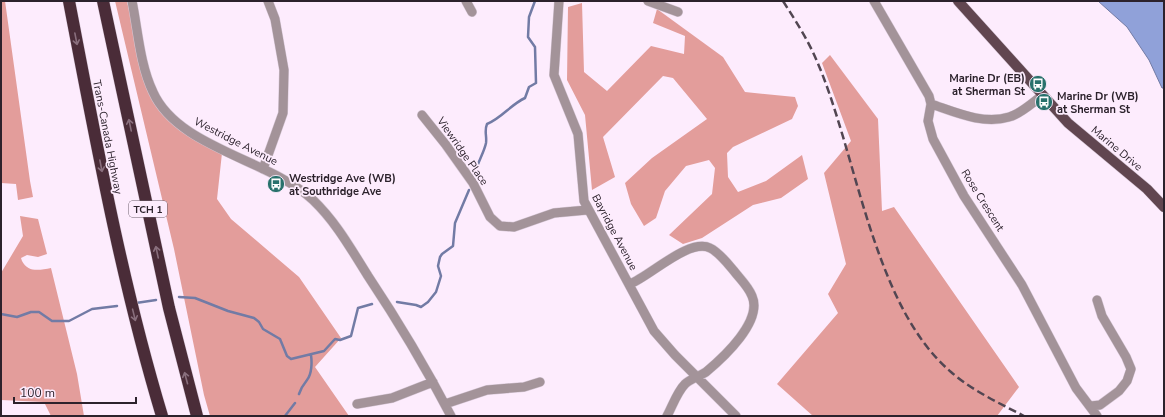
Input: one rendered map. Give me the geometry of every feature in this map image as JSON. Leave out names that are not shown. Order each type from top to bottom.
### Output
[{"type":"highway","name":"Trans-Canada Highway","points":[[69,1],[118,250],[134,317],[162,416]]},
{"type":"highway","name":"Trans-Canada Highway","points":[[103,1],[169,308],[197,416]]},
{"type":"main road","name":"Marine Drive","points":[[958,1],[1068,123],[1147,189],[1164,207]]},
{"type":"street","name":"Westridge Avenue","points":[[132,1],[146,75],[152,92],[168,115],[202,139],[298,188],[321,209],[337,228],[392,312],[451,416]]},
{"type":"street","points":[[263,169],[283,113],[284,70],[275,19],[268,1]]},
{"type":"street","points":[[466,1],[472,12]]},
{"type":"street","name":"Bayridge Avenue","points":[[559,1],[554,75],[578,134],[582,193],[587,210],[659,338],[736,416]]},
{"type":"street","points":[[648,1],[678,12]]},
{"type":"street","points":[[874,1],[929,96],[931,104],[972,117],[996,120],[1011,117],[1043,95]]},
{"type":"street","name":"Rose Crescent","points":[[931,104],[928,121],[933,139],[964,196],[1022,285],[1076,388],[1097,416]]},
{"type":"street","name":"Viewridge Place","points":[[422,114],[446,144],[473,183],[490,217],[500,226],[514,227],[554,213],[587,210]]},
{"type":"street","points":[[630,284],[644,277],[688,248],[702,246],[711,248],[719,255],[746,285],[752,295],[754,303],[750,323],[728,350],[698,378],[685,384],[667,416]]},
{"type":"street","points":[[1091,406],[1100,405],[1119,390],[1127,380],[1131,369],[1126,357],[1102,316],[1097,300]]},
{"type":"street","points":[[356,404],[392,398],[433,382]]},
{"type":"street","points":[[445,404],[487,390],[524,387],[540,382]]},
{"type":"shaded area","points":[[1,1],[5,1],[33,197],[18,200],[16,184],[1,183]]},
{"type":"shaded area","points":[[115,1],[127,1],[139,53],[157,104],[222,153],[217,199],[231,219],[299,277],[341,338],[315,367],[349,416],[210,416],[204,395],[174,249]]},
{"type":"shaded area","points":[[582,3],[584,72],[607,91],[651,46],[684,54],[685,36],[653,23],[657,9],[723,57],[745,92],[795,97],[798,106],[792,119],[733,147],[727,153],[728,177],[738,192],[766,181],[802,155],[808,179],[781,198],[753,205],[702,238],[683,244],[669,235],[712,194],[715,168],[709,160],[686,166],[665,191],[656,218],[644,226],[631,204],[625,183],[652,158],[707,119],[673,78],[663,76],[603,137],[615,177],[592,190],[585,115],[567,80],[568,7]]},
{"type":"shaded area","points":[[830,55],[878,119],[882,211],[894,207],[1019,387],[997,416],[813,416],[777,384],[838,313],[828,294],[846,264],[824,173],[851,141],[822,63]]},
{"type":"shaded area","points":[[20,216],[38,219],[47,254],[38,257],[27,255],[21,258],[25,265],[31,269],[39,270],[51,268],[77,374],[84,416],[51,416],[44,402],[1,400],[1,273],[23,236]]},
{"type":"water","points":[[1098,1],[1164,1],[1164,88],[1162,88],[1149,60],[1127,27]]},
{"type":"waterway","points":[[475,174],[486,143],[487,124],[525,98],[529,87],[536,83],[535,47],[528,37],[529,17],[535,1]]},
{"type":"waterway","points":[[397,302],[421,307],[428,302],[436,292],[441,276],[438,266],[440,257],[453,246],[455,223],[469,190]]},
{"type":"waterway","points":[[179,297],[195,298],[228,311],[254,318],[259,322],[263,329],[280,339],[287,356],[291,359],[324,351],[335,339],[340,340],[351,336],[358,308],[372,304]]},
{"type":"waterway","points":[[136,303],[156,300]]},
{"type":"waterway","points":[[1,314],[17,317],[31,312],[39,312],[52,321],[69,321],[92,309],[117,306]]},
{"type":"waterway","points":[[299,394],[310,375],[311,355]]},
{"type":"waterway","points":[[285,416],[295,403]]},
{"type":"railway","points":[[783,1],[805,36],[816,59],[830,96],[869,225],[884,268],[902,308],[924,343],[951,372],[977,391],[1024,416]]},
{"type":"place","name":"Marine Dr (EB) at Sherman St","points":[[1038,84]]},
{"type":"place","name":"Marine Dr (WB) at Sherman St","points":[[1044,102]]},
{"type":"place","name":"Westridge Ave (WB) at Southridge Ave","points":[[276,184]]}]
